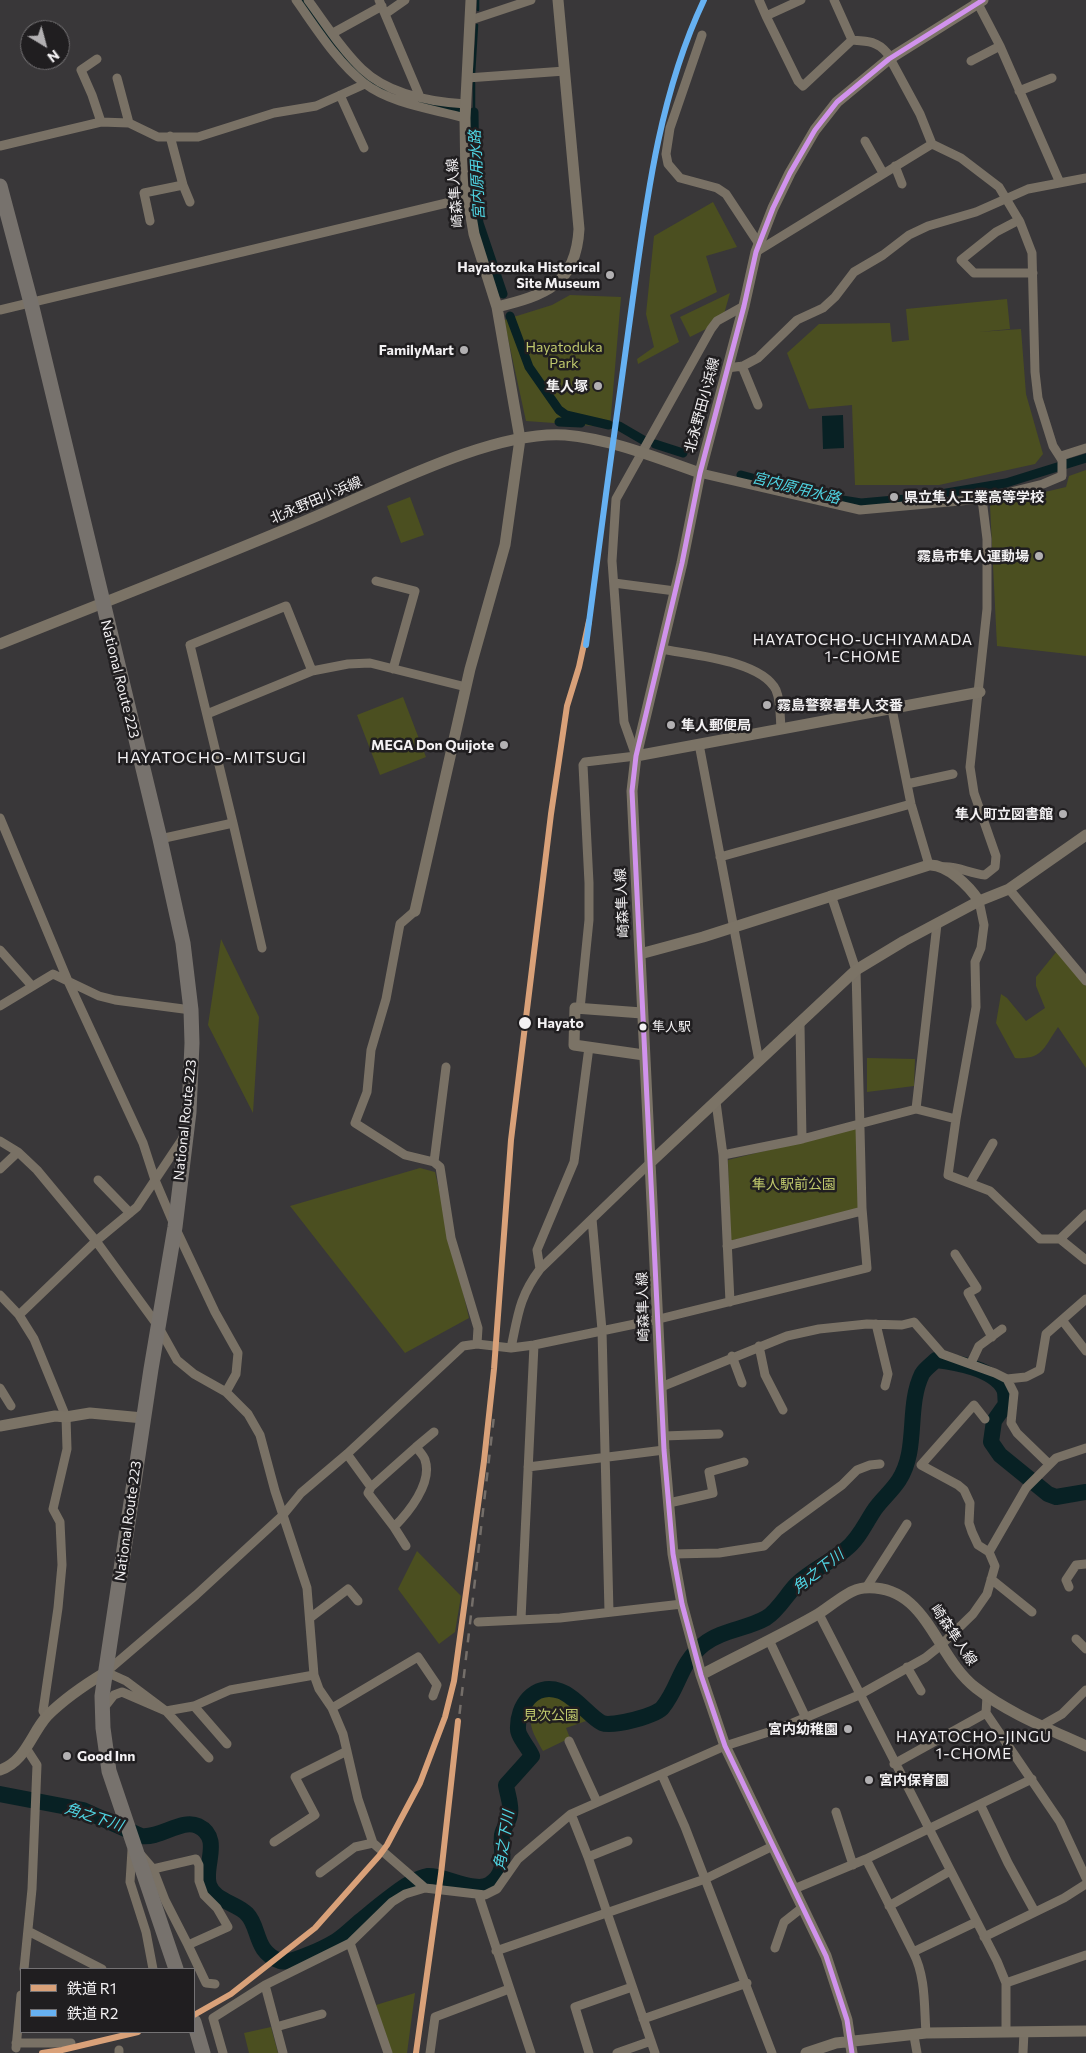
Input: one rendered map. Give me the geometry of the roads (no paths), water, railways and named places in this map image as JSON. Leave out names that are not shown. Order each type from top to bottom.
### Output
[{"type":"highway","name":"National Route 223","points":[[0,186],[31,303],[160,839],[183,943],[191,1010],[191,1081],[175,1227],[143,1418],[102,1696],[103,1728],[108,1771],[176,1968]]},
{"type":"highway","points":[[195,2027],[203,2053]]},
{"type":"main road","name":"崎森隼人線","points":[[415,911],[466,687],[505,545],[520,439],[497,307],[474,234],[469,201],[465,118],[471,0]]},
{"type":"main road","points":[[497,307],[532,298],[552,288],[564,278],[573,262],[579,229],[558,0]]},
{"type":"main road","name":"北永野田小浜線","points":[[0,644],[102,604],[449,460],[489,446],[520,439],[565,435],[641,453],[700,473],[744,306],[757,248],[790,173],[815,130],[837,102],[889,58],[979,1]]},
{"type":"main road","name":"崎森隼人線","points":[[700,473],[675,592],[636,756],[632,791],[644,1055],[652,1161],[664,1450],[673,1554],[682,1604],[701,1675],[725,1746],[826,1956],[841,2001],[852,2053]]},
{"type":"main road","points":[[636,756],[980,692]]},
{"type":"main road","points":[[652,1161],[800,1025],[856,970],[979,901],[1009,889],[1086,834]]},
{"type":"main road","points":[[640,954],[733,928],[928,865],[942,867],[973,891],[979,901]]},
{"type":"main road","points":[[642,1013],[576,1008],[574,1046],[644,1055]]},
{"type":"main road","points":[[0,1426],[55,1416],[66,1417],[90,1413],[143,1418]]},
{"type":"main road","name":"崎森隼人線","points":[[866,1588],[888,1590],[914,1604],[924,1617],[940,1646],[960,1673],[987,1696],[1041,1726],[1086,1746]]},
{"type":"main road","points":[[701,1675],[819,1614],[846,1596],[866,1588]]},
{"type":"main road","points":[[0,1770],[16,1762],[47,1717],[85,1685],[106,1672]]},
{"type":"main road","points":[[806,2053],[850,2041],[914,2036],[926,2033],[1086,2032]]},
{"type":"street","points":[[296,0],[344,63],[365,84],[393,98],[465,118]]},
{"type":"street","points":[[308,0],[355,61],[373,78],[396,89],[420,97],[466,104]]},
{"type":"street","points":[[333,33],[382,7],[405,0]]},
{"type":"street","points":[[471,20],[531,0]]},
{"type":"street","points":[[700,473],[860,510],[982,499],[1043,484],[1062,476],[1060,456],[1053,446],[1038,398],[1032,253],[1019,220],[1006,198],[999,188],[961,158],[932,144],[920,114],[880,45],[873,42],[852,40],[804,86],[798,81],[759,0]]},
{"type":"street","points":[[766,16],[801,0]]},
{"type":"street","points":[[834,0],[852,40]]},
{"type":"street","points":[[979,1],[1060,183]]},
{"type":"street","points":[[382,7],[420,97]]},
{"type":"street","points":[[702,35],[670,128],[666,154],[668,164],[680,178],[717,188],[726,194],[757,248],[932,144]]},
{"type":"street","points":[[971,61],[1000,46]]},
{"type":"street","points":[[97,59],[81,70],[101,122]]},
{"type":"street","points":[[467,78],[565,70]]},
{"type":"street","points":[[117,78],[129,123]]},
{"type":"street","points":[[1020,91],[1052,78]]},
{"type":"street","points":[[0,146],[101,122],[129,123],[158,137],[198,137],[274,113],[308,109],[365,84]]},
{"type":"street","points":[[340,95],[364,148]]},
{"type":"street","points":[[170,136],[183,185],[190,202]]},
{"type":"street","points":[[865,141],[883,174]]},
{"type":"street","points":[[895,166],[902,184]]},
{"type":"street","points":[[727,368],[742,366],[758,358],[797,320],[823,308],[835,297],[854,272],[883,255],[909,235],[928,226],[976,212],[1006,198],[1046,184],[1086,178]]},
{"type":"street","points":[[150,221],[144,193],[183,185]]},
{"type":"street","points":[[0,310],[459,200],[469,201]]},
{"type":"street","points":[[1019,220],[996,232],[961,260],[974,273],[1033,273]]},
{"type":"street","points":[[580,1009],[589,920],[583,765],[585,762],[636,756],[624,722],[612,561],[616,499],[711,329],[717,321],[744,306]]},
{"type":"street","points":[[742,366],[758,406]]},
{"type":"street","points":[[1060,456],[1086,448]]},
{"type":"street","points":[[942,867],[951,866],[960,870],[985,875],[995,867],[996,856],[974,793],[970,754],[980,692],[987,609],[987,539],[982,499]]},
{"type":"street","points":[[376,581],[415,591],[393,669]]},
{"type":"street","points":[[614,583],[675,592]]},
{"type":"street","points":[[262,948],[190,645],[286,606],[312,671]]},
{"type":"street","points":[[661,649],[744,666],[756,672],[770,682],[777,693],[781,729]]},
{"type":"street","points":[[207,714],[312,671],[348,664],[370,663],[466,687]]},
{"type":"street","points":[[892,709],[911,804],[928,865]]},
{"type":"street","points":[[699,744],[759,1061]]},
{"type":"street","points":[[907,784],[953,774]]},
{"type":"street","points":[[720,857],[911,804]]},
{"type":"street","points":[[0,818],[68,981],[142,1143],[175,1227],[215,1312],[238,1353],[236,1374],[226,1392]]},
{"type":"street","points":[[160,839],[233,823]]},
{"type":"street","points":[[1009,889],[1086,981]]},
{"type":"street","points":[[209,1758],[166,1712],[126,1681],[106,1672],[196,1595],[283,1515],[301,1493],[347,1454],[463,1346],[477,1344],[511,1348],[534,1345],[659,1319],[867,1268],[862,1211],[856,970],[831,895]]},
{"type":"street","points":[[979,901],[984,925],[981,948],[975,962],[976,1007],[948,1175],[990,1191],[1040,1240],[1060,1239],[1086,1214]]},
{"type":"street","points":[[415,911],[400,924],[386,999],[371,1050],[367,1092],[355,1123],[405,1155],[434,1162],[442,1172],[451,1238],[478,1328],[477,1344]]},
{"type":"street","points":[[916,1109],[937,924]]},
{"type":"street","points":[[0,950],[32,986]]},
{"type":"street","points":[[0,1006],[53,974],[99,996],[115,1000],[191,1010]]},
{"type":"street","points":[[800,1025],[802,1139]]},
{"type":"street","points":[[540,1269],[537,1250],[574,1162],[588,1047]]},
{"type":"street","points":[[434,1162],[446,1067]]},
{"type":"street","points":[[716,1102],[723,1155],[730,1302]]},
{"type":"street","points":[[723,1155],[802,1139],[916,1109],[956,1119]]},
{"type":"street","points":[[19,1315],[96,1241],[137,1207],[184,1135]]},
{"type":"street","points":[[0,1141],[18,1152],[37,1170],[96,1241],[158,1326],[177,1360],[194,1374],[226,1392],[248,1414],[260,1435],[283,1515],[307,1588],[314,1675],[344,1734],[346,1751],[358,1799],[373,1843],[423,1886]]},
{"type":"street","points":[[970,1183],[993,1143]]},
{"type":"street","points":[[0,1169],[18,1152]]},
{"type":"street","points":[[511,1348],[521,1300],[528,1285],[540,1269],[652,1161]]},
{"type":"street","points":[[98,1180],[130,1213]]},
{"type":"street","points":[[727,1246],[862,1211]]},
{"type":"street","points":[[592,1219],[602,1330],[609,1612]]},
{"type":"street","points":[[1060,1239],[1086,1260]]},
{"type":"street","points":[[955,1254],[977,1288],[968,1293],[992,1337]]},
{"type":"street","points":[[0,1296],[19,1315],[34,1339],[66,1417],[67,1450],[53,1509],[60,1522],[62,1565],[58,1608],[42,1711],[47,1717]]},
{"type":"street","points":[[661,1386],[732,1356],[787,1336],[819,1328],[876,1324],[902,1325],[914,1322],[942,1354],[971,1363],[1006,1379],[1026,1376],[1040,1370],[1046,1334],[1086,1299]]},
{"type":"street","points":[[1062,1320],[1086,1351]]},
{"type":"street","points":[[876,1324],[888,1374],[885,1386]]},
{"type":"street","points":[[971,1363],[979,1346],[1002,1329]]},
{"type":"street","points":[[520,1619],[534,1345]]},
{"type":"street","points":[[759,1346],[766,1375],[782,1410]]},
{"type":"street","points":[[732,1356],[742,1383]]},
{"type":"street","points":[[1006,1379],[1014,1393],[1011,1423],[1017,1433],[1050,1464]]},
{"type":"street","points":[[0,1388],[11,1406]]},
{"type":"street","points":[[223,2053],[213,2018],[265,1985],[350,1943],[392,1902],[405,1894],[423,1886],[479,1896],[486,1895],[497,1889],[518,1859],[571,1814],[725,1746],[781,1728],[805,1716],[859,1695],[940,1646],[973,1614],[988,1594],[995,1566],[989,1552],[978,1545],[972,1532],[969,1523],[970,1503],[964,1490],[921,1465],[974,1405],[985,1420]]},
{"type":"street","points":[[406,1546],[368,1493],[371,1487],[434,1432]]},
{"type":"street","points":[[664,1436],[719,1434]]},
{"type":"street","points":[[394,1527],[409,1512],[419,1495],[425,1477],[425,1460],[416,1447]]},
{"type":"street","points":[[989,1552],[1026,1488],[1056,1458],[1086,1448]]},
{"type":"street","points":[[528,1467],[664,1450]]},
{"type":"street","points":[[347,1454],[371,1487]]},
{"type":"street","points":[[669,1503],[712,1493],[709,1472],[744,1462]]},
{"type":"street","points":[[673,1554],[719,1553],[764,1546],[779,1530],[842,1485],[857,1470],[870,1465],[880,1464]]},
{"type":"street","points":[[866,1588],[907,1524]]},
{"type":"street","points":[[1069,1587],[1066,1580],[1069,1573],[1076,1564],[1086,1564]]},
{"type":"street","points":[[991,1579],[1032,1612]]},
{"type":"street","points":[[310,1618],[348,1589],[358,1601]]},
{"type":"street","points":[[478,1622],[560,1618],[682,1604]]},
{"type":"street","points":[[819,1614],[1006,1983],[1006,2032]]},
{"type":"street","points":[[1076,1639],[1086,1649]]},
{"type":"street","points":[[769,1640],[805,1716]]},
{"type":"street","points":[[332,1708],[418,1657],[437,1685],[434,1696]]},
{"type":"street","points":[[907,1667],[920,1691]]},
{"type":"street","points":[[103,1709],[114,1695],[122,1692],[166,1712],[194,1706],[230,1690],[314,1675]]},
{"type":"street","points":[[1041,1726],[1062,1714],[1086,1690]]},
{"type":"street","points":[[987,1696],[986,1713],[1032,1778],[1060,1822],[1086,1878]]},
{"type":"street","points":[[194,1706],[227,1744]]},
{"type":"street","points":[[894,1764],[986,1713]]},
{"type":"street","points":[[569,1741],[597,1802]]},
{"type":"street","points":[[24,1968],[32,1889],[37,1766],[26,1748]]},
{"type":"street","points":[[274,1842],[315,1815],[295,1777],[346,1751]]},
{"type":"street","points":[[662,1775],[747,1983],[772,2053]]},
{"type":"street","points":[[794,1888],[866,1859],[929,1830],[1032,1778]]},
{"type":"street","points":[[980,1804],[1008,1863],[1035,1912]]},
{"type":"street","points":[[836,1812],[852,1865]]},
{"type":"street","points":[[571,1814],[588,1856],[655,2053]]},
{"type":"street","points":[[588,1856],[628,1841]]},
{"type":"street","points":[[132,1842],[153,1869],[165,1900],[206,1983],[215,1984]]},
{"type":"street","points":[[132,1842],[130,1882],[146,1932],[153,1968]]},
{"type":"street","points":[[320,1873],[356,1847],[373,1843]]},
{"type":"street","points":[[496,1951],[705,1879],[773,1846]]},
{"type":"street","points":[[153,1869],[196,1858],[199,1865],[199,1881],[204,1896],[217,1908],[228,1927],[188,1944]]},
{"type":"street","points":[[866,1859],[919,1965],[922,1979],[926,2033]]},
{"type":"street","points":[[889,1906],[950,1871]]},
{"type":"street","points":[[984,1937],[1086,1884]]},
{"type":"street","points":[[479,1896],[531,2053]]},
{"type":"street","points":[[775,1948],[784,1922],[803,1908]]},
{"type":"street","points":[[913,1952],[976,1922]]},
{"type":"street","points":[[28,1931],[100,1968]]},
{"type":"street","points":[[350,1943],[388,2053]]},
{"type":"street","points":[[1006,1983],[1086,1955]]},
{"type":"street","points":[[643,2019],[747,1983]]},
{"type":"street","points":[[265,1985],[283,2053]]},
{"type":"street","points":[[589,2053],[575,2007],[632,1987]]},
{"type":"street","points":[[430,2053],[435,2016],[510,1989]]},
{"type":"street","points":[[20,2005],[16,2046],[71,2043]]},
{"type":"street","points":[[276,2027],[322,2014]]},
{"type":"street","points":[[1023,2053],[1024,2032]]},
{"type":"street","points":[[914,2036],[917,2053]]},
{"type":"street","points":[[617,2053],[651,2041]]},
{"type":"water","points":[[843,415],[844,448],[823,449],[822,416]]},
{"type":"waterway","name":"宮内原用水路","points":[[301,0],[328,38],[349,62],[372,82],[386,89]]},
{"type":"waterway","points":[[478,0],[478,10]]},
{"type":"waterway","points":[[474,74],[477,25]]},
{"type":"waterway","points":[[474,83],[474,112]]},
{"type":"waterway","name":"宮内原用水路","points":[[410,99],[456,110]]},
{"type":"waterway","name":"宮内原用水路","points":[[474,112],[475,192],[479,223],[503,294]]},
{"type":"waterway","name":"宮内原用水路","points":[[510,316],[529,367],[559,410],[566,415],[609,425]]},
{"type":"waterway","name":"宮内原用水路","points":[[559,422],[581,423]]},
{"type":"waterway","name":"宮内原用水路","points":[[619,426],[643,440]]},
{"type":"waterway","name":"宮内原用水路","points":[[655,444],[683,453]]},
{"type":"waterway","name":"宮内原用水路","points":[[741,475],[823,497],[861,503],[917,498],[1006,483],[1086,458]]},
{"type":"waterway","name":"角之下川","points":[[0,1794],[83,1810],[141,1836],[156,1835],[178,1826],[192,1824],[198,1826],[205,1831],[211,1845],[208,1878],[212,1890],[216,1895],[243,1910],[251,1919],[266,1952],[272,1957],[285,1962],[308,1955],[336,1941],[395,1894],[420,1878],[435,1876],[477,1887],[490,1884],[496,1879],[502,1868],[502,1835],[510,1811],[506,1785],[532,1756],[518,1729],[520,1712],[529,1698],[542,1690],[560,1691],[571,1697],[602,1723],[607,1724],[634,1720],[652,1714],[663,1707],[689,1659],[704,1644],[711,1639],[766,1618],[797,1584],[840,1554],[855,1540],[875,1509],[899,1480],[905,1468],[911,1442],[914,1400],[917,1387],[923,1372],[936,1360],[963,1365],[983,1372],[992,1376],[1004,1389],[1006,1404],[994,1421],[991,1442],[1000,1455],[1048,1494],[1056,1497],[1086,1492]]},
{"type":"railway","points":[[416,2053],[441,1874],[494,1416]]},
{"type":"rail line","name":"R2","points":[[586,645],[641,238],[655,156],[675,77],[688,38],[704,0]]},
{"type":"rail line","name":"R1","points":[[195,2014],[231,1994],[315,1928],[379,1856],[387,1845],[420,1783],[445,1717],[454,1681],[484,1461],[494,1369],[511,1140],[551,814],[567,706],[579,667],[589,621]]},
{"type":"rail line","name":"R1","points":[[416,2053],[441,1874],[458,1721]]},
{"type":"rail line","name":"R1","points":[[42,2053],[134,2033]]},
{"type":"place","name":"Hayatozuka Historical Site Museum","points":[[610,275]]},
{"type":"place","name":"FamilyMart","points":[[464,350]]},
{"type":"place","name":"隼人塚","points":[[598,386]]},
{"type":"place","name":"県立隼人工業高等学校","points":[[894,497]]},
{"type":"place","name":"霧島市隼人運動場","points":[[1039,556]]},
{"type":"place","name":"霧島警察署隼人交番","points":[[767,705]]},
{"type":"place","name":"隼人郵便局","points":[[671,725]]},
{"type":"place","name":"MEGA Don Quijote","points":[[504,745]]},
{"type":"place","name":"隼人町立図書館","points":[[1063,814]]},
{"type":"place","name":"Hayato","points":[[525,1023]]},
{"type":"place","name":"隼人駅","points":[[643,1027]]},
{"type":"place","name":"宮内幼稚園","points":[[848,1729]]},
{"type":"place","name":"Good Inn","points":[[67,1756]]},
{"type":"place","name":"宮内保育園","points":[[869,1780]]},
{"type":"district","name":"HAYATOCHO-UCHIYAMADA 1-CHOME","points":[[863,648]]},
{"type":"district","name":"HAYATOCHO-MITSUGI","points":[[212,758]]},
{"type":"district","name":"HAYATOCHO-JINGU 1-CHOME","points":[[974,1746]]},
{"type":"park label","name":"Hayatoduka Park","points":[[564,356]]},
{"type":"park label","name":"隼人駅前公園","points":[[794,1184]]},
{"type":"park label","name":"見次公園","points":[[551,1715]]}]
